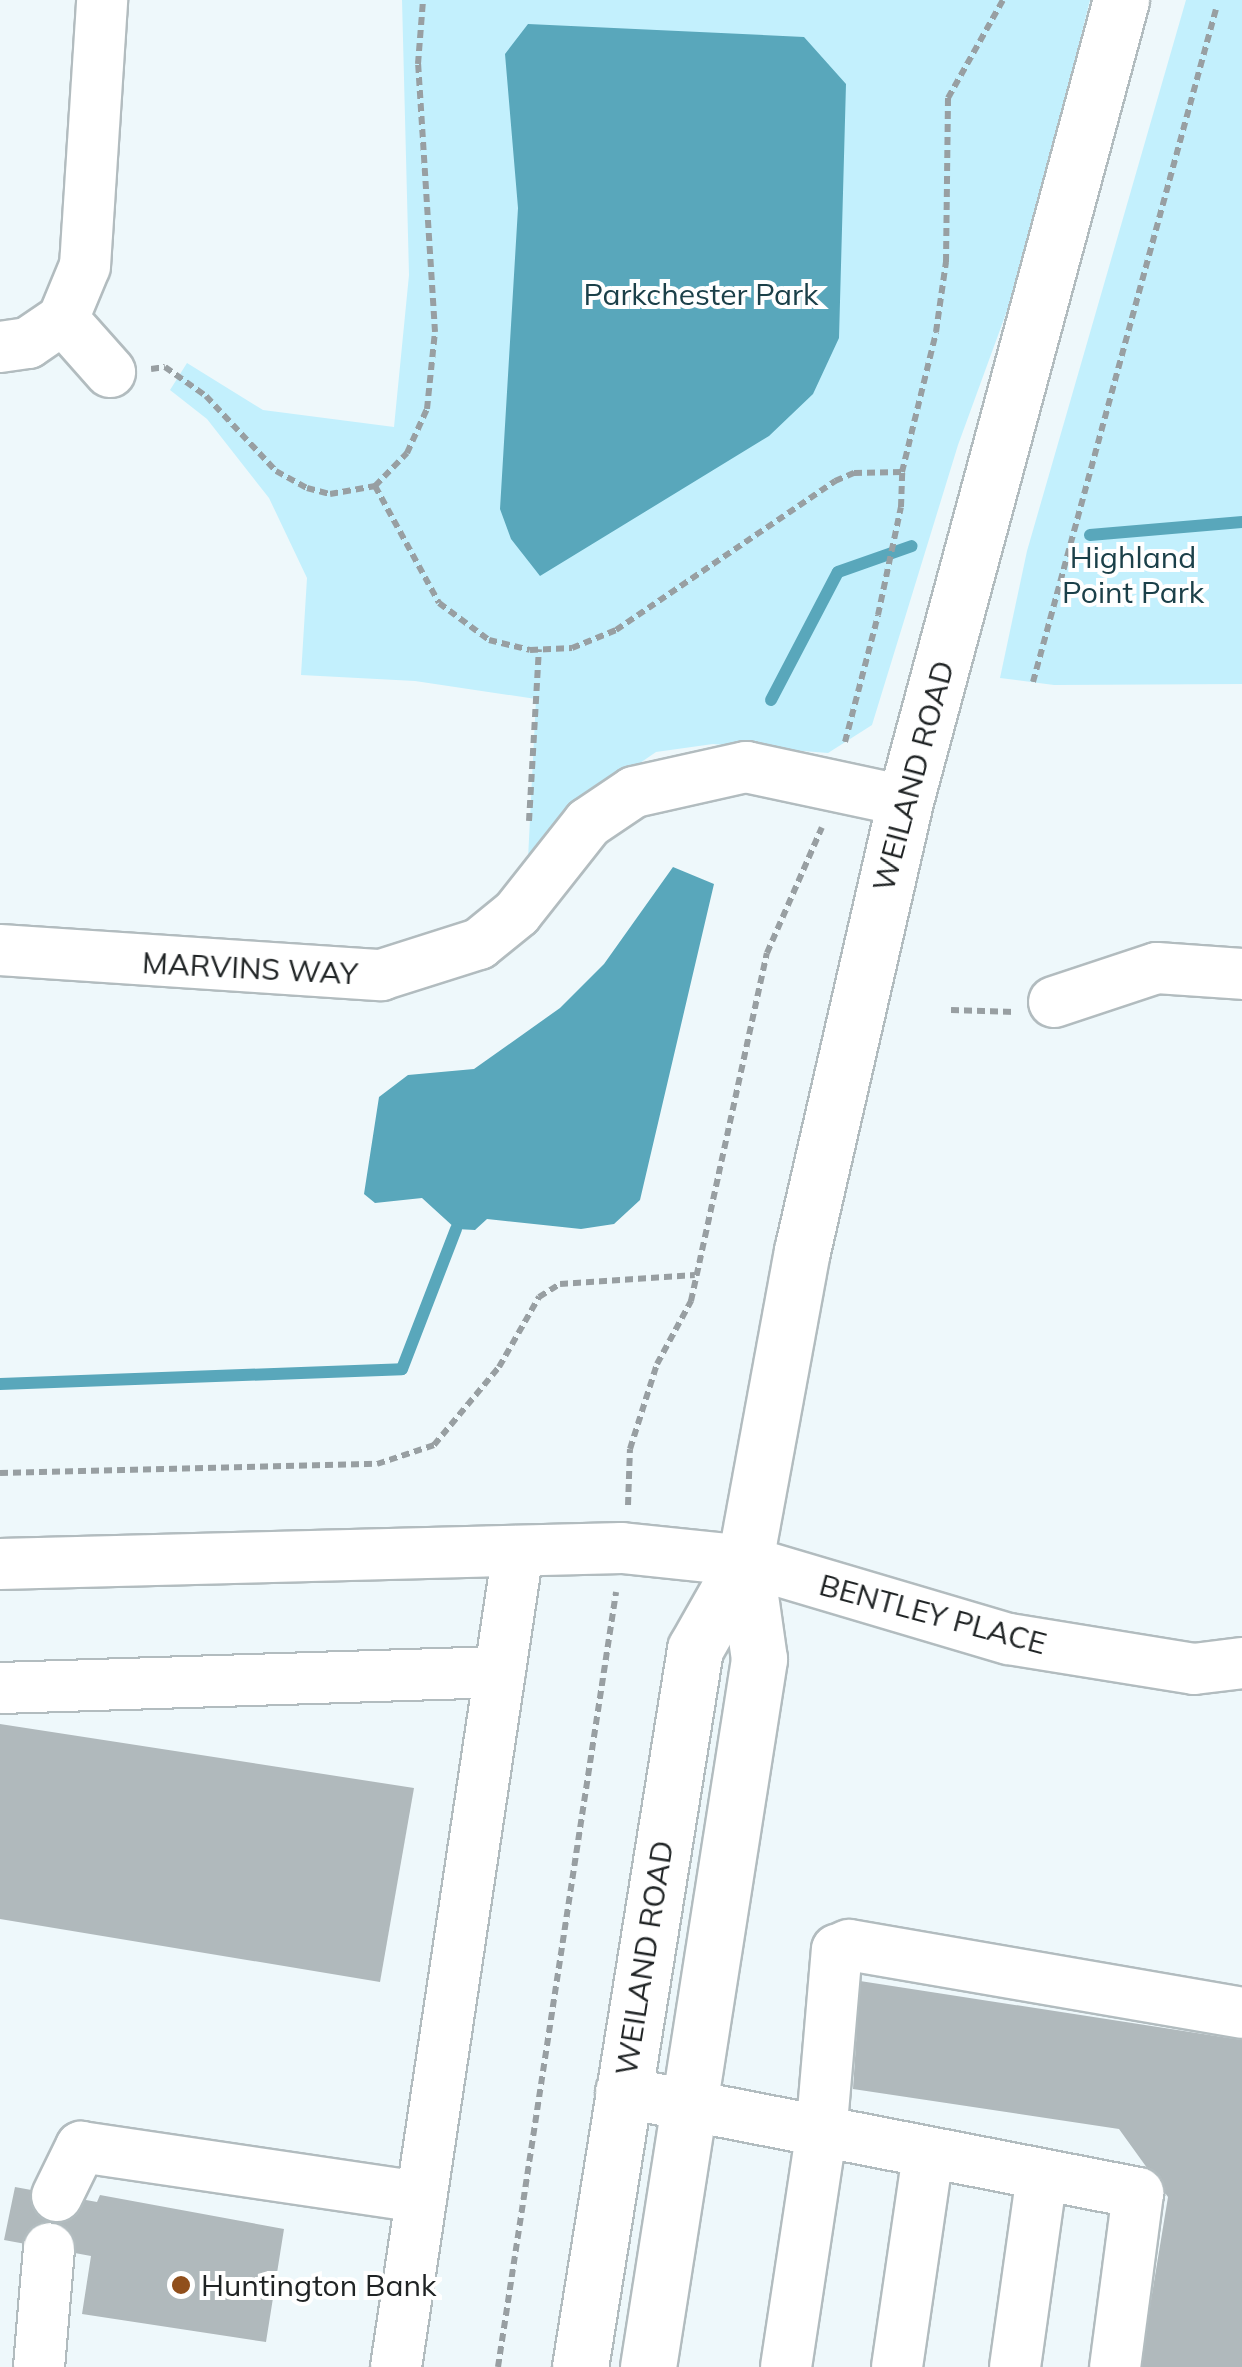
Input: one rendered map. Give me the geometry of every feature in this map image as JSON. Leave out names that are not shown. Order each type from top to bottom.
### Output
[{"type":"main road","name":"WEILAND ROAD","points":[[580,2367],[695,1649],[744,1561],[802,1251],[905,800],[1121,0]]},
{"type":"main road","name":"WEILAND ROAD","points":[[648,2367],[759,1660],[744,1561]]},
{"type":"street","points":[[0,347],[28,343],[63,319],[85,266],[102,0]]},
{"type":"street","points":[[63,319],[110,372]]},
{"type":"street","name":"MARVINS WAY","points":[[0,950],[381,975],[479,944],[517,913],[588,823],[634,792],[746,767],[905,800]]},
{"type":"street","points":[[1054,1002],[1157,968],[1242,974]]},
{"type":"street","name":"BENTLEY PLACE","points":[[0,1564],[622,1548],[744,1561],[1009,1639],[1194,1669],[1242,1663]]},
{"type":"street","points":[[396,2367],[518,1551]]},
{"type":"street","points":[[0,1688],[500,1672]]},
{"type":"street","points":[[786,2367],[820,2135],[833,1961],[848,1945],[1242,2013]]},
{"type":"street","points":[[622,2092],[820,2135],[1138,2193],[1115,2367]]},
{"type":"street","points":[[58,2196],[81,2147],[421,2197]]},
{"type":"street","points":[[897,2367],[928,2154]]},
{"type":"street","points":[[1015,2367],[1042,2175]]},
{"type":"street","points":[[39,2367],[49,2248]]},
{"type":"path","points":[[110,372],[166,367],[206,396],[276,471],[307,488],[330,494],[375,486],[408,453],[427,409],[435,332],[418,64],[424,0]]},
{"type":"path","points":[[498,2367],[622,1548],[630,1448],[696,1275],[767,953],[836,788],[901,507],[902,472],[933,348],[946,262],[948,98],[998,1]]},
{"type":"path","points":[[1033,682],[1216,9]]},
{"type":"path","points":[[375,486],[439,603],[459,623],[489,640],[539,650],[572,648],[616,630],[835,481],[902,472]]},
{"type":"path","points":[[529,821],[539,650]]},
{"type":"path","points":[[951,1010],[1031,1012],[1054,1002]]},
{"type":"path","points":[[0,1473],[378,1464],[434,1445],[499,1367],[540,1297],[560,1284],[696,1275]]},
{"type":"green space","name":"Parkchester Park","points":[[402,0],[1090,0],[1024,264],[958,445],[872,725],[828,753],[713,744],[656,752],[579,805],[528,859],[536,699],[415,681],[301,675],[307,578],[269,498],[207,419],[170,390],[187,363],[263,410],[394,427],[409,275]]},
{"type":"green space","name":"Highland Point Park","points":[[1186,0],[1242,0],[1242,684],[1054,685],[1000,678],[1027,551]]},
{"type":"shaded area","points":[[528,24],[804,37],[846,84],[839,338],[813,394],[769,436],[540,576],[511,539],[500,509],[518,208],[505,54]]},
{"type":"shaded area","points":[[673,867],[714,884],[640,1200],[614,1224],[581,1229],[487,1219],[475,1230],[456,1229],[422,1198],[375,1203],[364,1194],[379,1097],[408,1075],[474,1069],[560,1008],[604,964]]},
{"type":"building","points":[[0,1724],[414,1788],[380,1982],[0,1919]]},
{"type":"building","points":[[860,1981],[1242,2040],[1242,2367],[1140,2367],[1168,2197],[1119,2129],[853,2089]]},
{"type":"building","name":"Huntington Bank","points":[[15,2187],[97,2202],[100,2195],[284,2229],[266,2342],[82,2314],[91,2256],[4,2240]]},
{"type":"waterway","points":[[1090,535],[1242,522]]},
{"type":"waterway","points":[[771,700],[838,572],[912,546]]},
{"type":"waterway","points":[[0,1384],[402,1369],[456,1229]]},
{"type":"place","name":"Huntington Bank","points":[[181,2285]]}]
